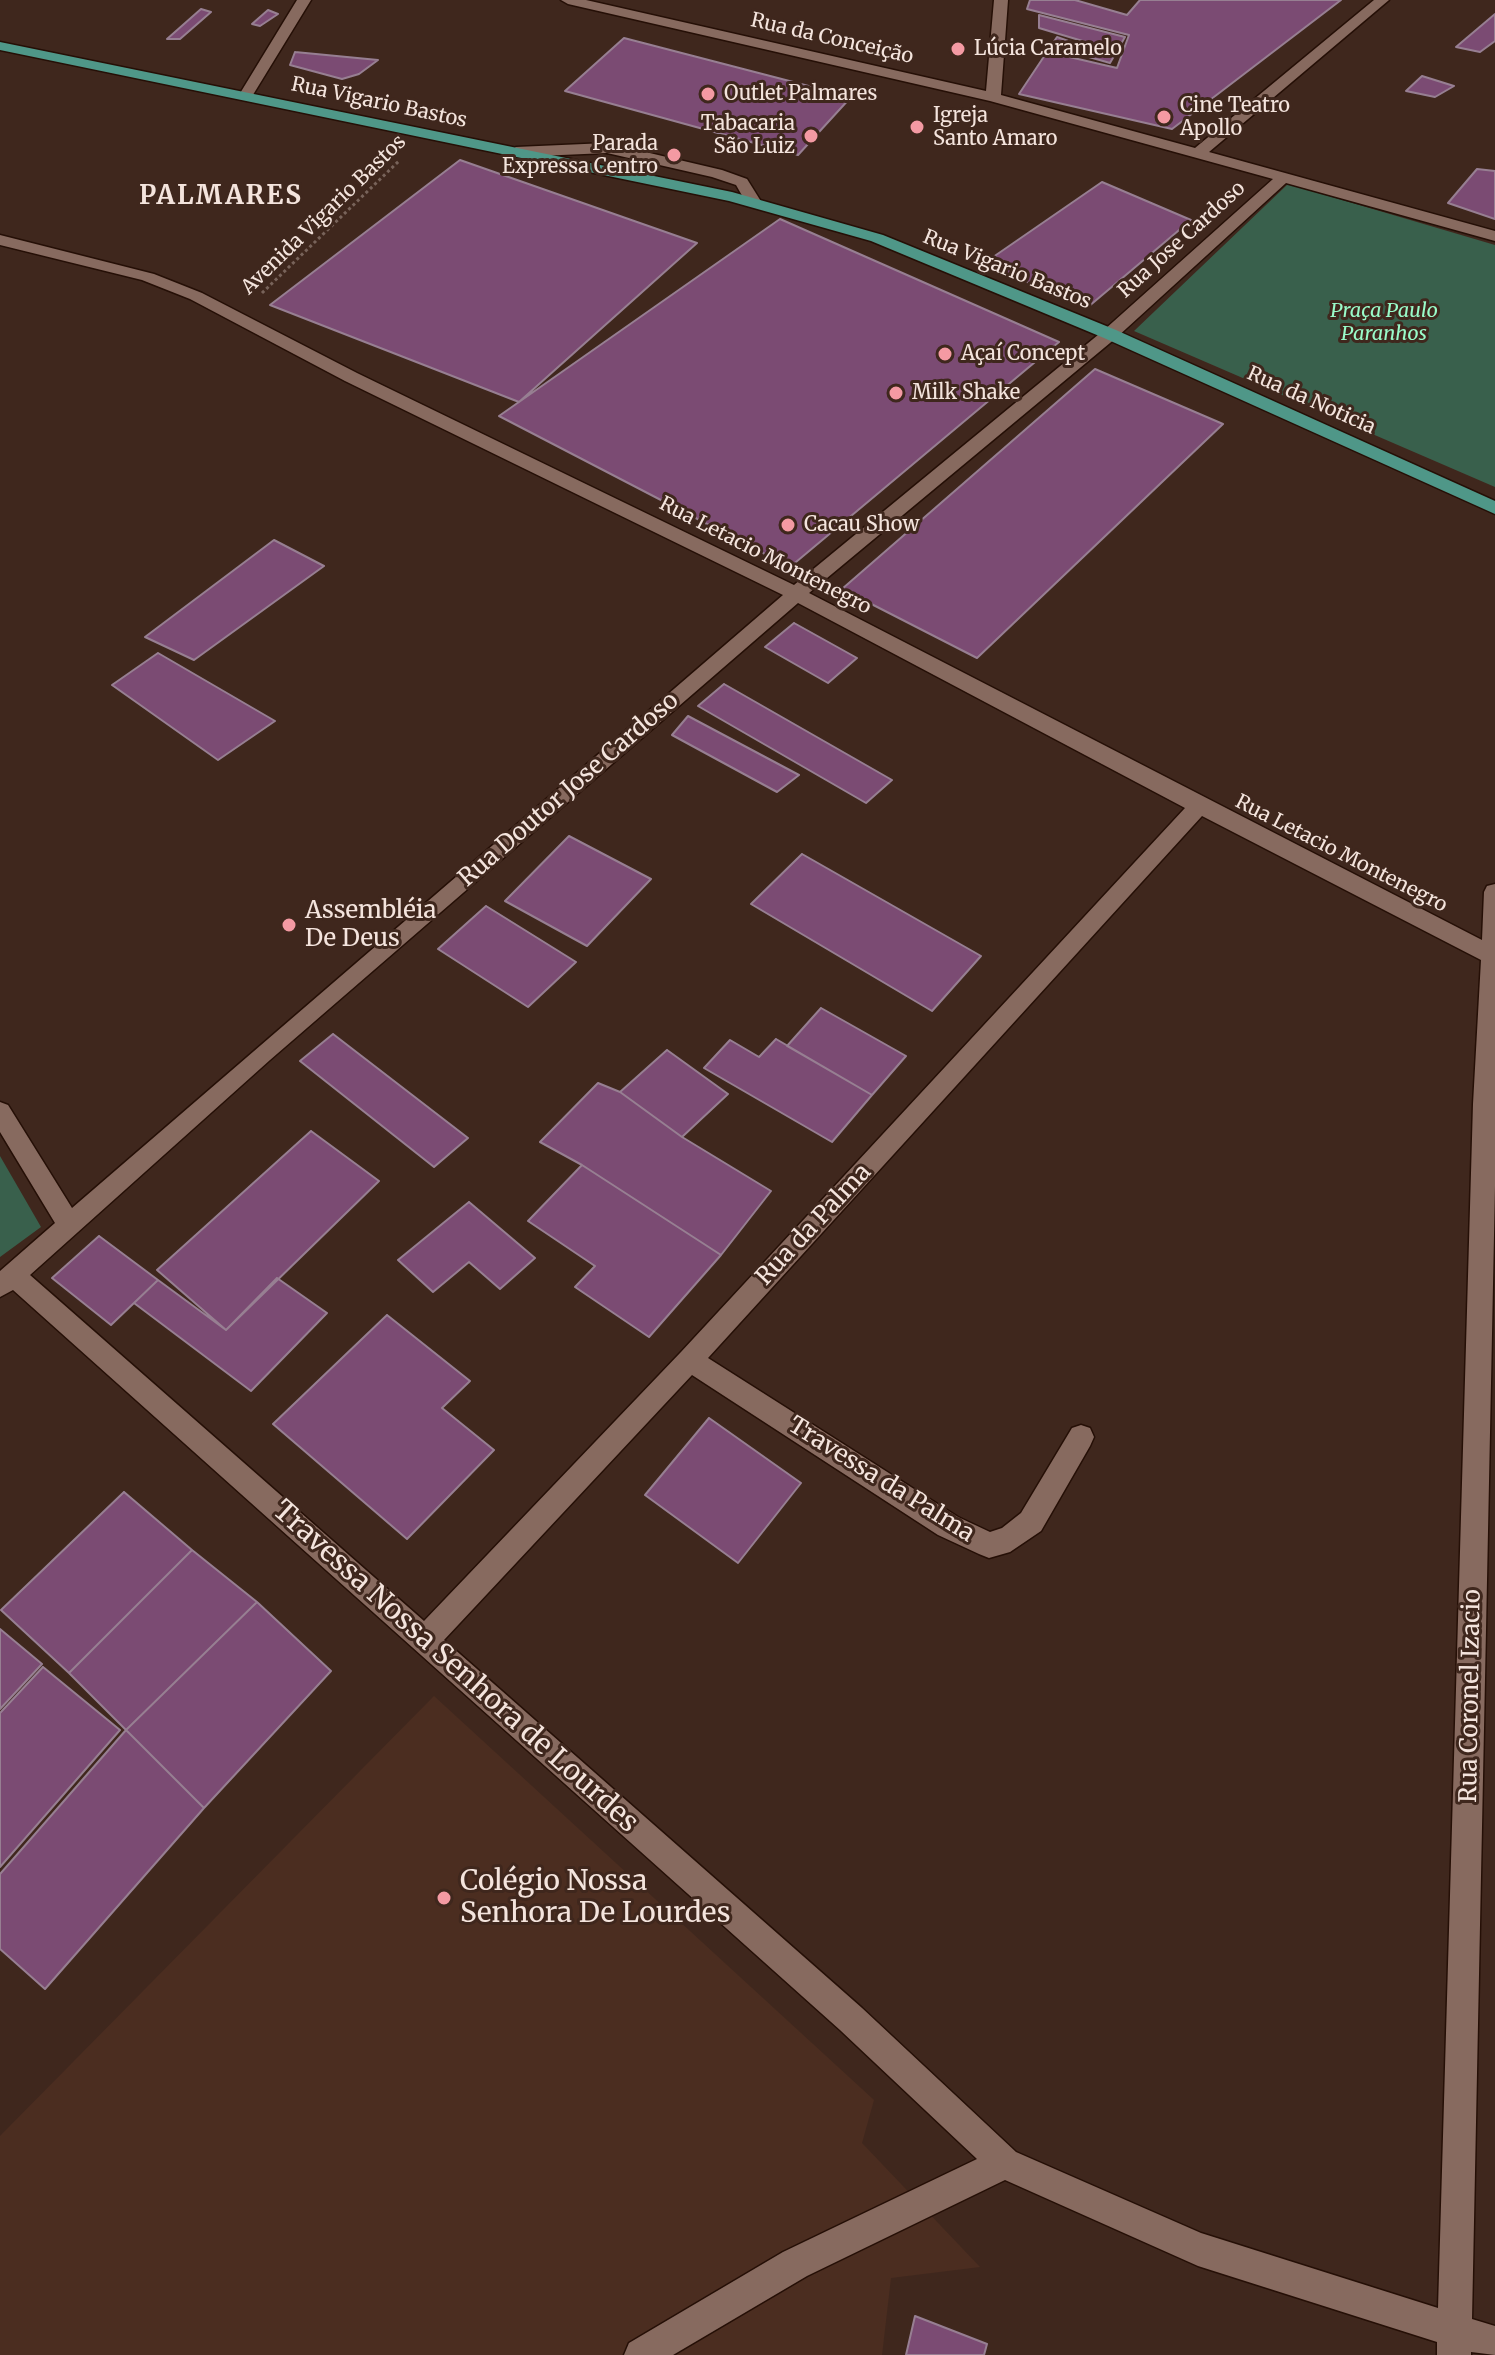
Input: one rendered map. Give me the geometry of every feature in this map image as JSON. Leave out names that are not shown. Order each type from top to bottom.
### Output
[{"type":"main road","name":"Rua Vigario Bastos","points":[[0,46],[754,203],[877,238],[1110,334]]},
{"type":"main road","name":"Rua da Noticia","points":[[1110,334],[1495,508]]},
{"type":"street","points":[[246,95],[304,0]]},
{"type":"street","name":"Rua da Conceição","points":[[568,0],[993,97],[1495,236]]},
{"type":"street","points":[[993,97],[1001,0]]},
{"type":"street","points":[[1200,152],[1382,0]]},
{"type":"street","points":[[516,152],[607,148],[717,173],[742,182],[754,203]]},
{"type":"street","name":"Rua Jose Cardoso","points":[[1110,334],[1283,178]]},
{"type":"street","name":"Rua Letacio Montenegro","points":[[0,240],[148,277],[239,316],[351,377],[796,594],[1493,956]]},
{"type":"street","name":"Rua Doutor Jose Cardoso","points":[[6,1280],[796,594],[1110,334]]},
{"type":"street","name":"Rua da Palma","points":[[425,1640],[690,1360],[1199,806]]},
{"type":"street","name":"Rua Coronel Izacio","points":[[1454,2342],[1495,892]]},
{"type":"street","points":[[0,1112],[68,1223]]},
{"type":"street","name":"Travessa Nossa Senhora de Lourdes","points":[[6,1280],[425,1640],[851,2019],[1005,2163],[1198,2249],[1454,2342],[1495,2343]]},
{"type":"street","name":"Travessa da Palma","points":[[690,1360],[948,1526],[989,1545],[1010,1539],[1031,1522],[1081,1437]]},
{"type":"street","points":[[641,2355],[795,2264],[1005,2163]]},
{"type":"path","name":"Avenida Vigario Bastos","points":[[239,316],[429,133]]},
{"type":"shaded area","name":"Colégio Nossa Senhora De Lourdes","points":[[434,1696],[874,2100],[862,2143],[980,2267],[891,2278],[882,2355],[0,2355],[0,2136]]},
{"type":"green space","name":"Praça Paulo Paranhos","points":[[1288,184],[1495,245],[1495,487],[1134,331]]},
{"type":"green space","points":[[0,1156],[41,1227],[0,1257]]},
{"type":"building","points":[[1030,0],[1075,0],[1127,15],[1140,0],[1341,0],[1172,129],[1019,94],[1057,37],[1077,44],[1065,56],[1117,68],[1129,35],[1027,9]]},
{"type":"building","points":[[201,9],[211,12],[180,39],[167,39]]},
{"type":"building","points":[[268,10],[278,14],[260,26],[252,24]]},
{"type":"building","points":[[1495,14],[1495,41],[1480,52],[1456,47]]},
{"type":"building","points":[[1039,15],[1125,37],[1110,63],[1075,53],[1086,42],[1039,28]]},
{"type":"building","name":"Outlet Palmares","points":[[624,38],[851,97],[798,155],[565,91]]},
{"type":"building","points":[[295,52],[378,60],[359,74],[342,79],[290,65]]},
{"type":"building","points":[[1422,76],[1454,86],[1435,97],[1406,91]]},
{"type":"building","points":[[460,160],[697,243],[519,402],[270,305]]},
{"type":"building","points":[[1477,169],[1495,171],[1495,219],[1448,203]]},
{"type":"building","points":[[1102,182],[1191,220],[1088,307],[983,264]]},
{"type":"building","points":[[780,219],[1059,342],[790,567],[499,416]]},
{"type":"building","points":[[1095,369],[1223,424],[977,658],[842,589]]},
{"type":"building","points":[[274,540],[324,566],[194,660],[145,637]]},
{"type":"building","points":[[794,623],[857,658],[828,683],[765,647]]},
{"type":"building","points":[[158,653],[275,721],[218,760],[112,685]]},
{"type":"building","points":[[724,684],[892,780],[866,803],[698,706]]},
{"type":"building","points":[[688,716],[799,775],[777,792],[672,735]]},
{"type":"building","points":[[569,836],[651,879],[587,946],[505,901]]},
{"type":"building","points":[[802,854],[981,956],[932,1011],[751,904]]},
{"type":"building","points":[[486,906],[576,962],[528,1007],[438,949]]},
{"type":"building","points":[[821,1008],[906,1056],[872,1095],[787,1046]]},
{"type":"building","points":[[333,1034],[468,1138],[434,1167],[300,1061]]},
{"type":"building","points":[[776,1039],[872,1095],[832,1142],[704,1068],[730,1040],[759,1057]]},
{"type":"building","points":[[667,1050],[728,1094],[682,1137],[620,1092]]},
{"type":"building","points":[[598,1083],[620,1092],[682,1137],[771,1191],[721,1255],[582,1165],[540,1142]]},
{"type":"building","points":[[311,1131],[379,1181],[226,1330],[157,1270]]},
{"type":"building","points":[[582,1165],[721,1255],[649,1337],[575,1287],[595,1266],[528,1221]]},
{"type":"building","points":[[469,1202],[535,1258],[500,1289],[469,1262],[433,1292],[398,1260]]},
{"type":"building","points":[[99,1236],[158,1280],[111,1325],[52,1278]]},
{"type":"building","points":[[277,1278],[327,1313],[251,1391],[134,1303],[158,1280],[226,1330]]},
{"type":"building","points":[[387,1315],[470,1381],[442,1408],[494,1450],[407,1539],[273,1424]]},
{"type":"building","points":[[709,1418],[801,1483],[738,1563],[645,1495]]},
{"type":"building","points":[[124,1492],[192,1550],[69,1673],[1,1610]]},
{"type":"building","points":[[192,1550],[257,1602],[126,1730],[69,1673]]},
{"type":"building","points":[[257,1602],[331,1671],[204,1808],[126,1730]]},
{"type":"building","points":[[0,1629],[42,1664],[0,1709]]},
{"type":"building","points":[[43,1667],[120,1730],[0,1867],[0,1713]]},
{"type":"building","points":[[126,1730],[204,1808],[45,1989],[0,1949],[0,1874]]},
{"type":"building","points":[[915,2316],[987,2344],[984,2355],[906,2355]]},
{"type":"place","name":"Lúcia Caramelo","points":[[958,49]]},
{"type":"place","name":"Outlet Palmares","points":[[708,94]]},
{"type":"place","name":"Cine Teatro Apollo","points":[[1164,117]]},
{"type":"place","name":"Igreja Santo Amaro","points":[[917,127]]},
{"type":"place","name":"Tabacaria São Luiz","points":[[811,136]]},
{"type":"place","name":"Parada Expressa Centro","points":[[674,155]]},
{"type":"place","name":"Açaí Concept","points":[[945,354]]},
{"type":"place","name":"Milk Shake","points":[[896,393]]},
{"type":"place","name":"Cacau Show","points":[[788,525]]},
{"type":"place","name":"Assembléia De Deus","points":[[289,925]]},
{"type":"place","name":"Colégio Nossa Senhora De Lourdes","points":[[444,1898]]},
{"type":"district","name":"PALMARES","points":[[221,197]]}]
